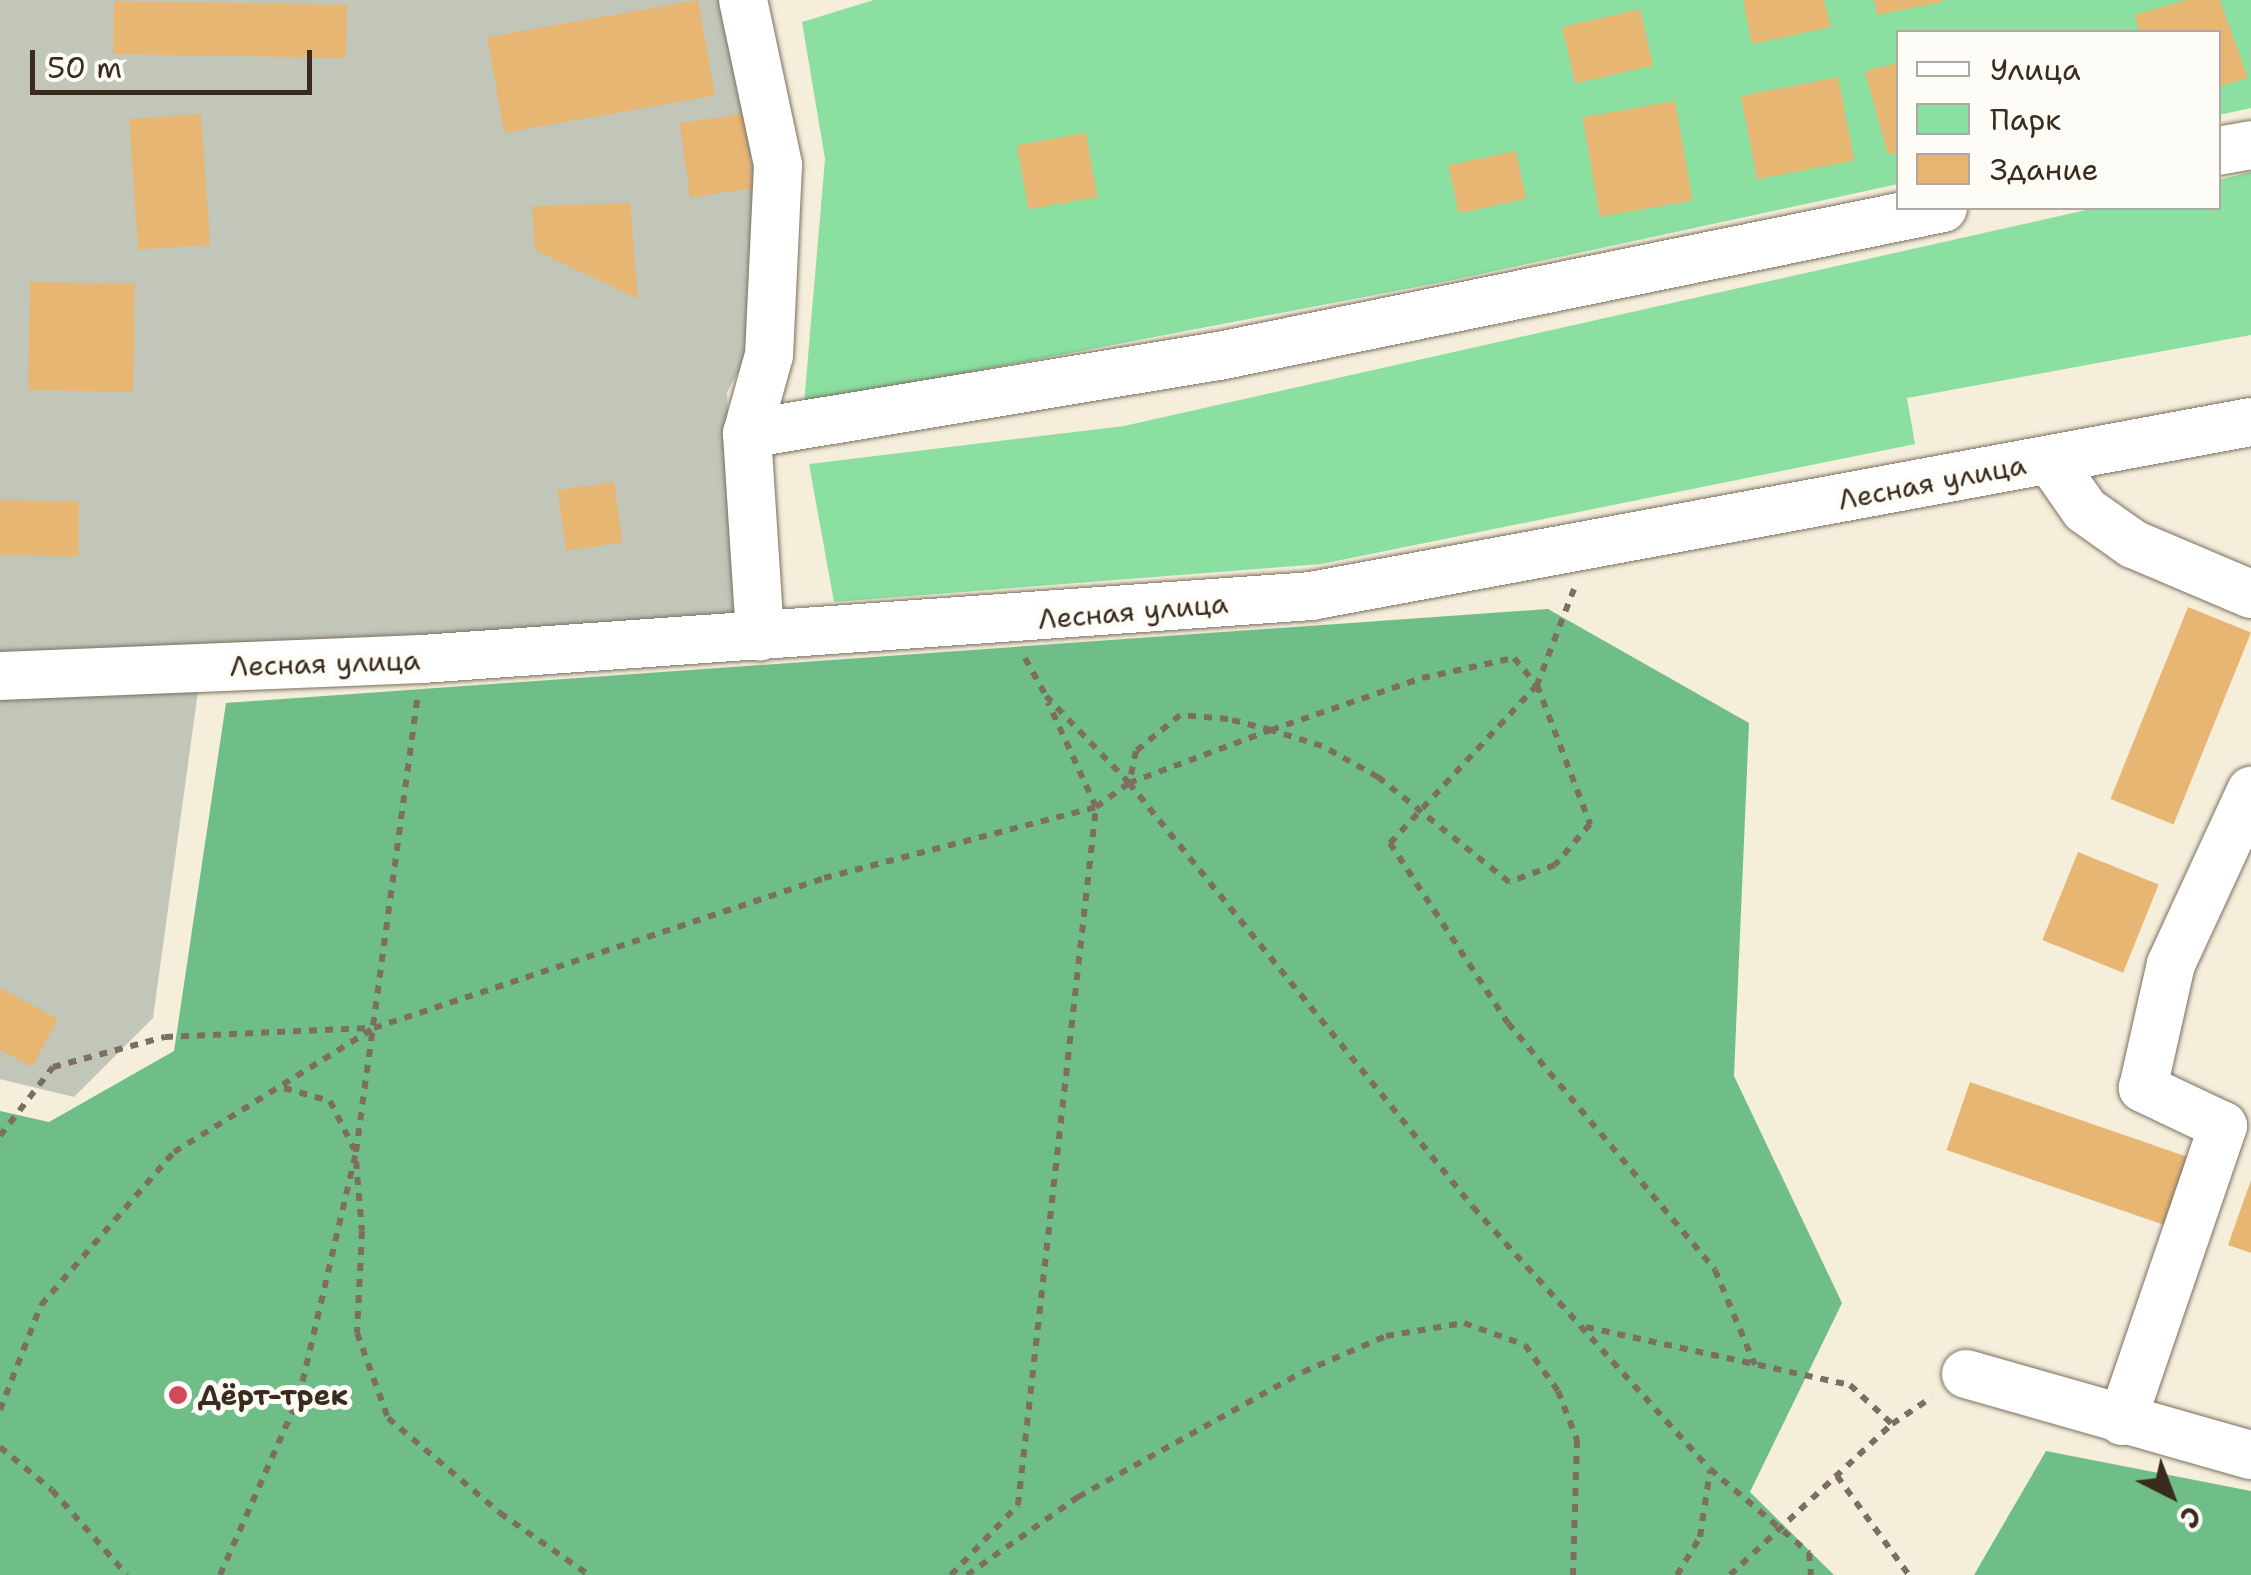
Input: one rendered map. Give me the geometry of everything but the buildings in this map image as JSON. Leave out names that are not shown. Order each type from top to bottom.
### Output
[{"type":"street","points":[[744,0],[778,166],[769,355],[747,434],[760,638]]},
{"type":"street","points":[[2221,150],[2251,144]]},
{"type":"street","points":[[747,434],[1219,356],[1932,210]]},
{"type":"street","name":"Лесная улица","points":[[0,676],[422,660],[1005,622],[1312,596],[1589,548],[2251,422]]},
{"type":"street","points":[[2050,460],[2085,510],[2133,544],[2251,594]]},
{"type":"street","points":[[2122,1421],[2237,1131],[2143,1088],[2172,964],[2251,791]]},
{"type":"street","points":[[1966,1374],[2122,1421],[2251,1454]]},
{"type":"path","points":[[1589,548],[1537,685],[1390,843],[1508,1023],[1715,1270],[1755,1365]]},
{"type":"path","points":[[951,1575],[1018,1504],[1096,807],[1046,696],[1005,622]]},
{"type":"path","points":[[0,1410],[40,1305],[174,1152],[374,1028],[824,878],[1096,807],[1129,783],[1270,730],[1422,678],[1514,658],[1537,685],[1590,824],[1555,865],[1509,882],[1420,811],[1336,754],[1270,730],[1180,715],[1136,751],[1129,783]]},
{"type":"path","points":[[220,1575],[299,1397],[356,1152],[422,660]]},
{"type":"path","points":[[1046,696],[1129,783],[1473,1207],[1586,1327],[1710,1470],[1809,1553],[1810,1575]]},
{"type":"path","points":[[0,1136],[53,1067],[164,1038],[374,1028]]},
{"type":"path","points":[[280,1088],[304,1089],[330,1101],[356,1152],[362,1231],[357,1333],[388,1418],[500,1513],[589,1575]]},
{"type":"path","points":[[967,1575],[1078,1497],[1303,1372],[1386,1336],[1464,1323],[1524,1345],[1558,1391],[1576,1440],[1573,1575]]},
{"type":"path","points":[[1586,1327],[1850,1385],[1892,1424]]},
{"type":"path","points":[[1730,1575],[1892,1424],[1966,1374]]},
{"type":"path","points":[[0,1448],[52,1490],[128,1575]]},
{"type":"path","points":[[1677,1575],[1700,1536],[1710,1470]]},
{"type":"path","points":[[1837,1476],[1909,1575]]},
{"type":"shaded area","points":[[0,0],[725,0],[760,181],[758,338],[727,392],[737,615],[204,648],[153,1018],[74,1097],[0,1079]]},
{"type":"green space","points":[[874,0],[2251,0],[2251,108],[2221,115],[2221,30],[1896,30],[1896,184],[1453,280],[804,404],[825,159],[802,22]]},
{"type":"green space","points":[[2251,172],[2251,335],[1907,398],[1915,444],[1321,564],[834,602],[809,464],[1124,426],[2086,210],[2221,210],[2221,180]]},
{"type":"green space","points":[[1548,609],[1749,723],[1734,1076],[1842,1303],[1750,1492],[1834,1575],[0,1575],[0,1111],[49,1122],[174,1051],[226,703]]},
{"type":"green space","points":[[2046,1451],[2251,1491],[2251,1575],[1974,1575]]},
{"type":"place","name":"Дёрт-трек","points":[[178,1395]]}]
